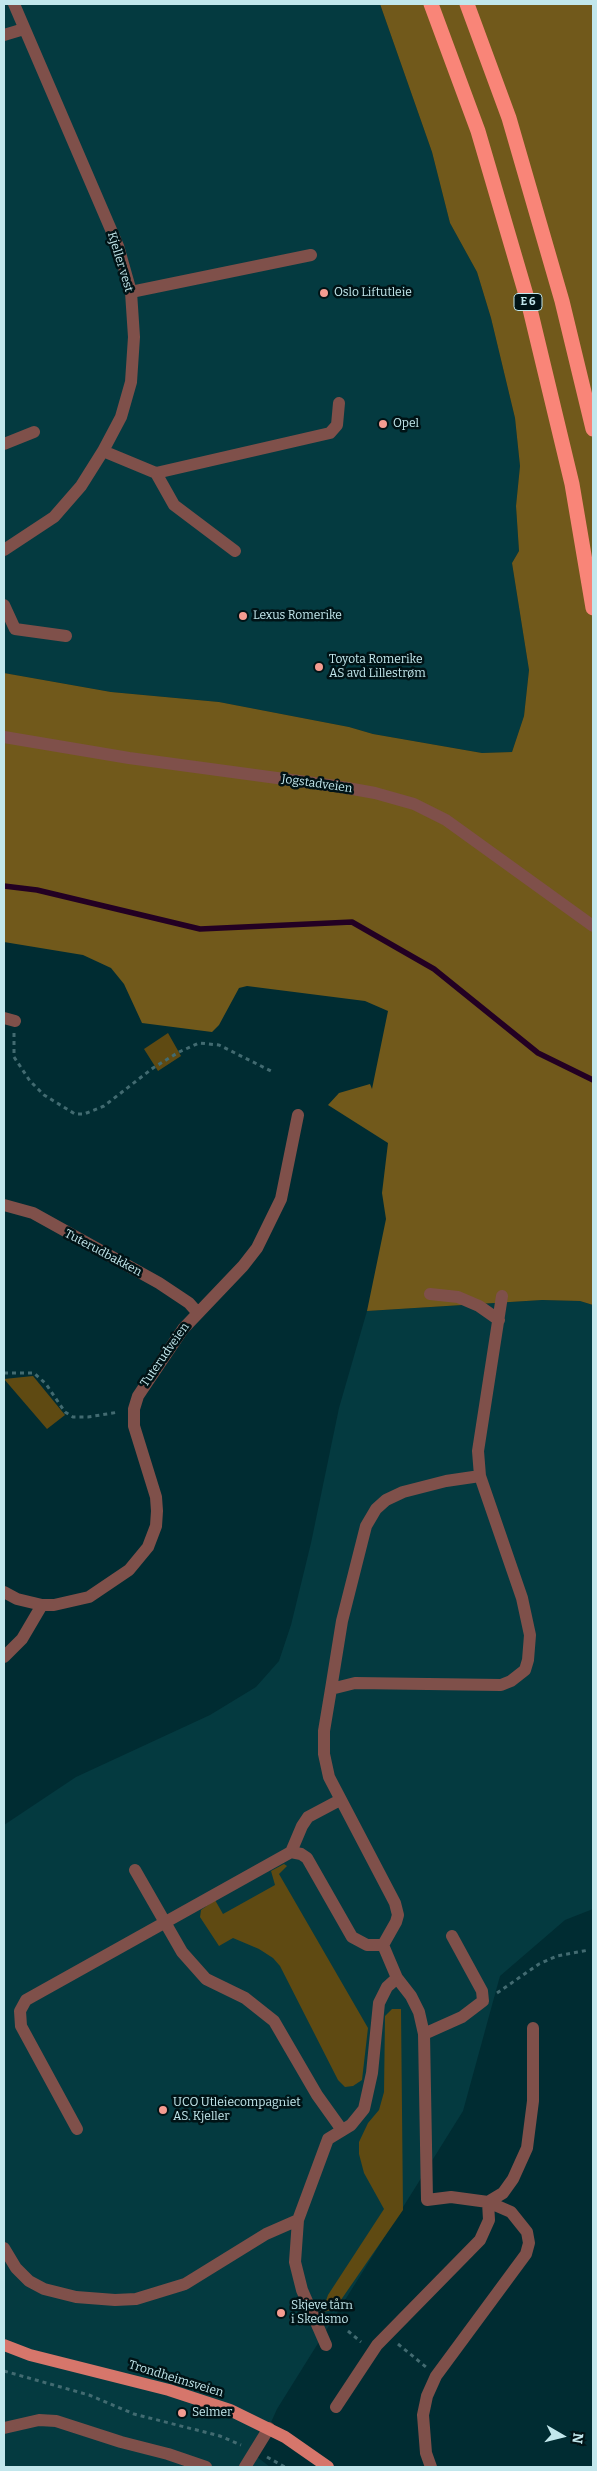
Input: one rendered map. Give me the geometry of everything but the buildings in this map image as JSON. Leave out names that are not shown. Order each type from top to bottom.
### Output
[{"type":"highway","name":"E 6","points":[[431,4],[478,131],[529,305],[572,484],[593,608]]},
{"type":"highway","name":"E 6","points":[[467,4],[509,118],[562,302],[593,429]]},
{"type":"main road","name":"Trondheimsveien","points":[[4,2345],[30,2355],[170,2390],[230,2410],[269,2428],[304,2449],[328,2467]]},
{"type":"street","name":"Kjeller vest","points":[[4,550],[54,517],[81,486],[103,450],[121,417],[131,382],[134,337],[131,292],[118,246],[14,4]]},
{"type":"street","points":[[4,35],[24,28]]},
{"type":"street","points":[[131,292],[311,255]]},
{"type":"street","points":[[103,450],[156,473],[330,433],[337,425],[339,403]]},
{"type":"street","points":[[4,444],[34,432]]},
{"type":"street","points":[[156,473],[174,505],[235,551]]},
{"type":"street","points":[[4,605],[14,629],[66,636]]},
{"type":"street","name":"Jogstadveien","points":[[4,737],[129,758],[336,786],[375,793],[414,804],[446,820],[593,926]]},
{"type":"street","name":"Tuterudveien","points":[[4,1592],[17,1599],[42,1605],[54,1605],[88,1596],[129,1570],[148,1547],[156,1526],[156,1497],[134,1426],[134,1409],[144,1384],[183,1329],[197,1312],[243,1266],[257,1248],[282,1199],[298,1115]]},
{"type":"street","name":"Tuterudbakken","points":[[4,1205],[33,1213],[159,1283],[189,1303],[197,1312]]},
{"type":"street","points":[[430,1294],[458,1298],[480,1306],[499,1320]]},
{"type":"street","points":[[331,1689],[355,1683],[501,1684],[511,1681],[525,1670],[528,1660],[530,1635],[522,1598],[480,1476],[478,1451],[502,1296]]},
{"type":"street","points":[[383,1946],[394,1926],[397,1909],[329,1777],[324,1754],[324,1731],[342,1621],[366,1526],[376,1509],[386,1500],[403,1492],[446,1481],[480,1476]]},
{"type":"street","points":[[4,1657],[22,1639],[42,1605]]},
{"type":"street","points":[[77,2129],[21,2026],[22,2005],[26,2000],[291,1852],[308,1817],[340,1800]]},
{"type":"street","points":[[291,1852],[301,1854],[307,1858],[352,1937],[367,1945],[383,1946]]},
{"type":"street","points":[[135,1870],[182,1952],[206,1979],[245,1998],[274,2021],[317,2095],[342,2130]]},
{"type":"street","points":[[424,2034],[462,2017],[483,2001],[482,1991],[452,1936]]},
{"type":"street","points":[[383,1946],[396,1978],[411,1996],[419,2012],[424,2034],[427,2200],[451,2197],[488,2202],[511,2212],[527,2232],[529,2243],[526,2254],[436,2376],[426,2396],[423,2415],[426,2453],[431,2467]]},
{"type":"street","points":[[326,2345],[302,2290],[295,2262],[298,2220],[325,2143],[328,2139],[351,2125],[364,2109],[372,2073],[379,2003],[387,1987],[396,1978]]},
{"type":"street","points":[[488,2202],[503,2193],[513,2180],[527,2148],[533,2101],[533,2028]]},
{"type":"street","points":[[336,2407],[377,2345],[480,2240],[489,2220],[488,2202]]},
{"type":"street","points":[[4,2248],[16,2268],[29,2281],[44,2289],[76,2297],[114,2300],[136,2299],[185,2284],[266,2234],[298,2220]]},
{"type":"street","points":[[4,2428],[39,2420],[56,2421],[206,2467]]},
{"type":"street","points":[[245,2467],[269,2428]]},
{"type":"path","points":[[9,1020],[14,1057],[30,1081],[44,1096],[75,1114],[84,1114],[104,1106],[153,1068],[179,1052],[199,1043],[219,1045],[273,1072]]},
{"type":"path","points":[[4,1373],[34,1373],[46,1384],[65,1412],[73,1417],[88,1417],[134,1409]]},
{"type":"path","points":[[483,2001],[539,1964],[556,1956],[589,1950]]},
{"type":"path","points":[[348,2331],[356,2338]]},
{"type":"path","points":[[404,2348],[417,2360]]},
{"type":"path","points":[[4,2371],[25,2379],[75,2390],[134,2414],[220,2436],[285,2467]]},
{"type":"shaded area","points":[[4,4],[380,4],[432,152],[450,223],[477,272],[491,318],[515,418],[520,466],[516,506],[519,551],[512,563],[529,670],[524,716],[512,752],[482,753],[373,734],[349,727],[219,702],[111,692],[4,673]]},
{"type":"shaded area","points":[[380,4],[593,4],[593,1305],[580,1301],[542,1300],[367,1311],[386,1219],[382,1193],[388,1143],[328,1105],[339,1093],[370,1084],[372,1089],[388,1011],[365,1001],[247,986],[239,988],[219,1025],[212,1032],[142,1023],[124,984],[111,968],[83,955],[4,942],[4,673],[111,692],[219,702],[349,727],[373,734],[482,753],[512,752],[524,716],[529,670],[512,563],[519,551],[516,506],[520,466],[515,418],[491,318],[477,272],[450,223],[432,152]]},
{"type":"shaded area","points":[[168,1033],[181,1056],[158,1071],[144,1049]]},
{"type":"shaded area","points":[[542,1300],[580,1301],[593,1305],[593,1909],[565,1920],[500,1976],[463,2111],[277,2409],[256,2456],[270,2467],[4,2467],[4,1825],[76,1777],[210,1715],[256,1687],[279,1661],[291,1625],[311,1543],[339,1408],[367,1311]]},
{"type":"shaded area","points":[[33,1376],[65,1415],[47,1429],[4,1379]]},
{"type":"shaded area","points":[[284,1864],[287,1866],[279,1874],[368,2028],[362,2080],[353,2086],[345,2087],[338,2080],[280,1966],[273,1958],[259,1949],[233,1938],[219,1946],[200,1917],[201,1910],[215,1900],[223,1914],[275,1885],[271,1871]]},
{"type":"shaded area","points":[[392,2009],[401,2009],[403,2210],[334,2310],[322,2312],[328,2295],[384,2209],[364,2173],[359,2154],[359,2142],[368,2123],[379,2110],[384,2092],[385,2016]]},
{"type":"waterway","points":[[4,886],[37,890],[200,929],[352,922],[434,969],[538,1053],[593,1080]]},
{"type":"place","name":"Oslo Liftutleie","points":[[324,293]]},
{"type":"place","name":"Opel","points":[[383,424]]},
{"type":"place","name":"Lexus Romerike","points":[[243,616]]},
{"type":"place","name":"Toyota Romerike AS avd Lillestrøm","points":[[319,667]]},
{"type":"place","name":"UCO Utleiecompagniet AS. Kjeller","points":[[163,2110]]},
{"type":"place","name":"Skjeve tårn i Skedsmo","points":[[281,2313]]},
{"type":"place","name":"Selmer","points":[[182,2413]]}]
